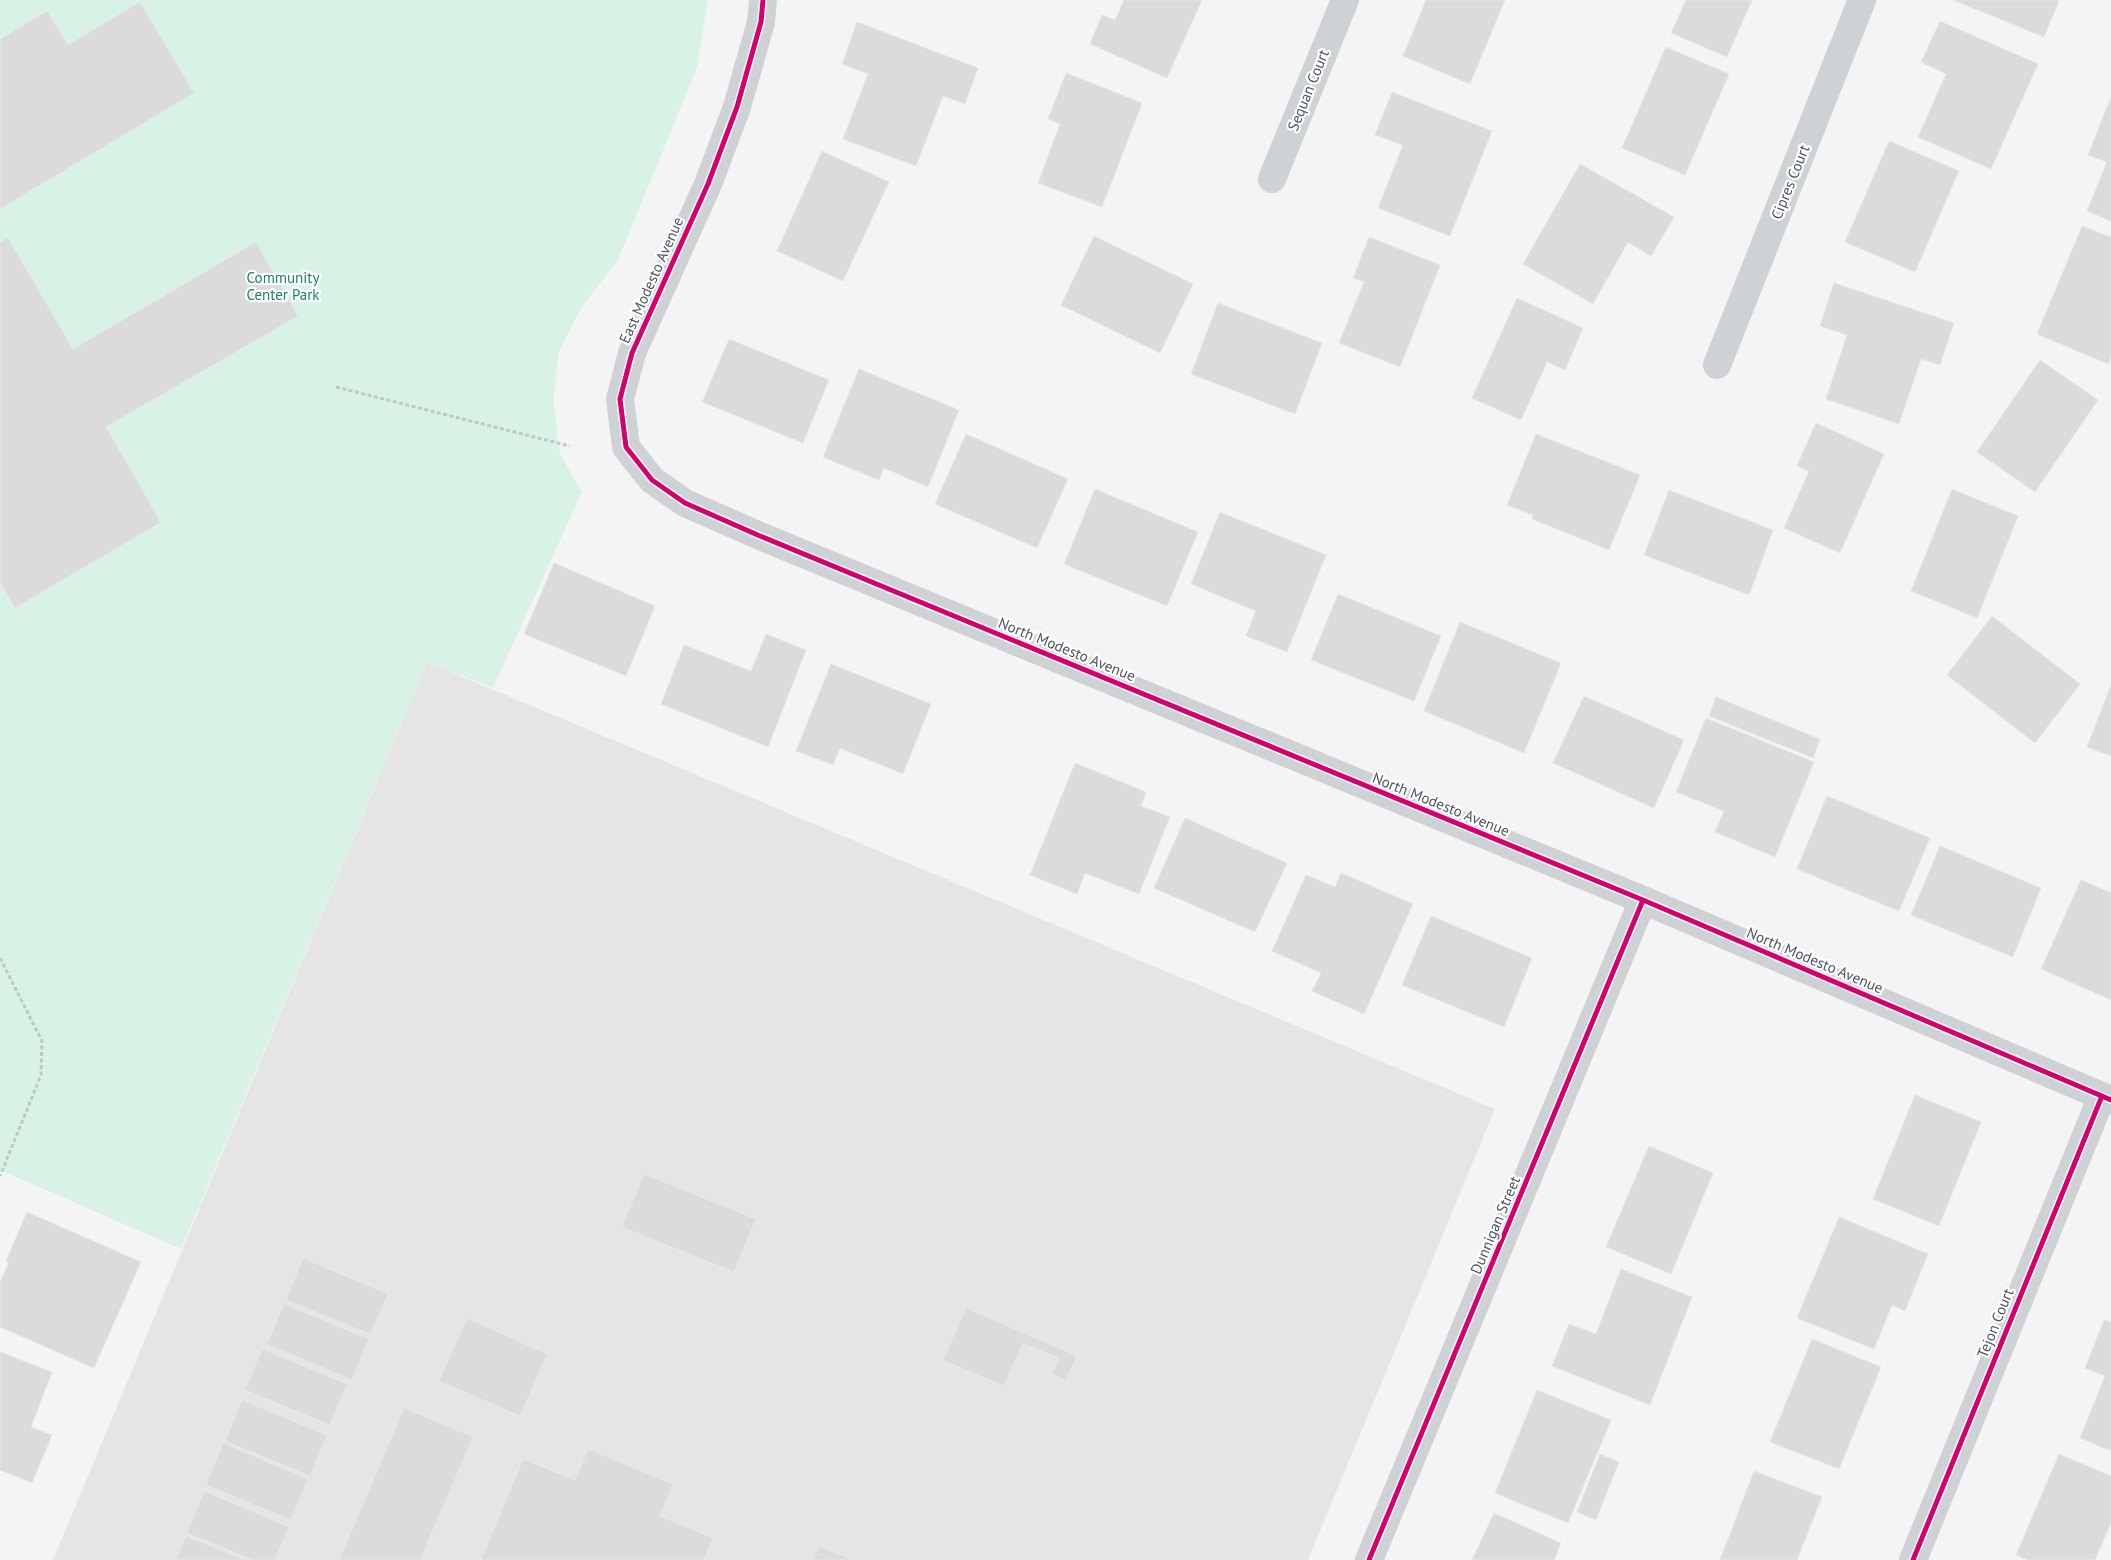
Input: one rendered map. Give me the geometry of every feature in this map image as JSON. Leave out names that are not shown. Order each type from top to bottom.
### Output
[{"type":"street","name":"East Modesto Avenue","points":[[760,536],[685,503],[652,480],[626,447],[620,399],[632,353],[708,184],[737,107],[762,22],[763,0]]},
{"type":"street","name":"Sequan Court","points":[[1272,179],[1345,0]]},
{"type":"street","name":"Cipres Court","points":[[1717,365],[1862,0]]},
{"type":"street","name":"North Modesto Avenue","points":[[760,536],[1643,900],[2106,1098]]},
{"type":"street","name":"Dunnigan Street","points":[[1369,1560],[1643,900]]},
{"type":"street","name":"Tejon Court","points":[[1912,1560],[2106,1098]]},
{"type":"path","points":[[336,387],[570,446]]},
{"type":"path","points":[[0,958],[42,1041],[41,1075],[0,1176]]},
{"type":"shaded area","points":[[427,662],[1495,1109],[1308,1560],[53,1560]]},
{"type":"green space","name":"Community Center Park","points":[[0,0],[708,0],[697,68],[618,260],[581,308],[559,352],[553,400],[560,454],[582,492],[493,688],[427,662],[181,1249],[0,1170]]},
{"type":"building","points":[[1124,0],[1202,0],[1167,78],[1090,44],[1102,15],[1115,20]]},
{"type":"building","points":[[1426,0],[1505,0],[1470,84],[1403,56]]},
{"type":"building","points":[[1686,0],[1752,0],[1727,57],[1671,33]]},
{"type":"building","points":[[1953,0],[2056,0],[2059,1],[2044,37]]},
{"type":"building","points":[[140,2],[194,93],[0,209],[0,39],[47,11],[68,45]]},
{"type":"building","points":[[1940,21],[2038,64],[1991,169],[1918,137],[1946,74],[1921,62]]},
{"type":"building","points":[[857,22],[978,68],[965,104],[943,96],[916,166],[843,139],[868,74],[842,64]]},
{"type":"building","points":[[1666,47],[1729,74],[1685,175],[1622,148]]},
{"type":"building","points":[[1066,73],[1142,103],[1102,207],[1038,183],[1060,124],[1048,119]]},
{"type":"building","points":[[1392,92],[1492,131],[1450,236],[1378,208],[1403,145],[1375,135]]},
{"type":"building","points":[[2111,97],[2111,221],[2087,211],[2107,162],[2088,155]]},
{"type":"building","points":[[1889,141],[1959,171],[1915,272],[1845,242]]},
{"type":"building","points":[[822,151],[889,182],[843,281],[777,251]]},
{"type":"building","points":[[1580,164],[1674,217],[1651,256],[1628,242],[1593,304],[1523,264]]},
{"type":"building","points":[[2082,226],[2111,237],[2111,355],[2108,364],[2037,334]]},
{"type":"building","points":[[1094,236],[1193,284],[1160,353],[1061,305]]},
{"type":"building","points":[[1369,237],[1440,265],[1400,367],[1339,343],[1364,282],[1353,278]]},
{"type":"building","points":[[8,238],[73,349],[256,242],[298,316],[106,427],[161,522],[15,608],[0,582],[0,242]]},
{"type":"building","points":[[1834,283],[1954,323],[1940,365],[1921,359],[1899,424],[1826,399],[1847,335],[1820,326]]},
{"type":"building","points":[[1517,298],[1583,328],[1565,370],[1547,362],[1521,420],[1472,398]]},
{"type":"building","points":[[1218,303],[1322,343],[1295,414],[1191,374]]},
{"type":"building","points":[[729,339],[829,380],[803,443],[702,402]]},
{"type":"building","points":[[2040,360],[2098,400],[2035,492],[1977,452]]},
{"type":"building","points":[[859,369],[959,410],[928,487],[884,468],[879,480],[823,457]]},
{"type":"building","points":[[1816,423],[1884,454],[1840,553],[1784,528],[1809,471],[1797,466]]},
{"type":"building","points":[[966,434],[1068,479],[1037,548],[935,504]]},
{"type":"building","points":[[1536,434],[1640,475],[1609,550],[1532,519],[1533,515],[1507,505]]},
{"type":"building","points":[[1095,489],[1198,532],[1167,606],[1064,564]]},
{"type":"building","points":[[1952,489],[2018,516],[1977,618],[1911,591]]},
{"type":"building","points":[[1669,490],[1773,530],[1749,595],[1644,555]]},
{"type":"building","points":[[1220,512],[1326,555],[1287,652],[1246,636],[1256,611],[1191,584]]},
{"type":"building","points":[[554,563],[655,606],[626,676],[524,634]]},
{"type":"building","points":[[1338,594],[1441,636],[1414,701],[1311,660]]},
{"type":"building","points":[[1992,616],[2080,684],[2035,743],[1947,675]]},
{"type":"building","points":[[1460,622],[1561,663],[1524,753],[1424,711]]},
{"type":"building","points":[[766,634],[806,650],[768,747],[661,704],[684,645],[751,671]]},
{"type":"building","points":[[831,664],[931,704],[903,774],[840,748],[833,765],[796,751]]},
{"type":"building","points":[[2111,685],[2111,756],[2087,747]]},
{"type":"building","points":[[1584,696],[1684,740],[1654,808],[1553,763]]},
{"type":"building","points":[[1716,697],[1820,739],[1813,758],[1709,716]]},
{"type":"building","points":[[1706,718],[1814,762],[1775,857],[1715,832],[1724,811],[1676,792]]},
{"type":"building","points":[[1075,763],[1146,792],[1141,806],[1170,817],[1139,894],[1085,873],[1077,894],[1030,875]]},
{"type":"building","points":[[1827,796],[1930,838],[1899,911],[1797,869]]},
{"type":"building","points":[[1185,818],[1287,863],[1255,932],[1154,888]]},
{"type":"building","points":[[1940,846],[2041,888],[2013,957],[1911,915]]},
{"type":"building","points":[[1341,873],[1413,904],[1364,1014],[1312,991],[1321,973],[1272,951],[1306,875],[1335,887]]},
{"type":"building","points":[[2081,880],[2111,893],[2111,1000],[2041,969]]},
{"type":"building","points":[[1431,916],[1532,958],[1504,1027],[1402,985]]},
{"type":"building","points":[[1915,1095],[1981,1122],[1939,1226],[1873,1199]]},
{"type":"building","points":[[1649,1146],[1713,1173],[1671,1274],[1606,1247]]},
{"type":"building","points":[[644,1174],[756,1219],[734,1272],[622,1227]]},
{"type":"building","points":[[27,1212],[141,1262],[94,1368],[0,1327],[0,1282],[9,1262],[6,1261]]},
{"type":"building","points":[[1839,1217],[1928,1254],[1905,1311],[1892,1305],[1874,1349],[1797,1318]]},
{"type":"building","points":[[303,1258],[388,1294],[370,1334],[286,1300]]},
{"type":"building","points":[[1621,1269],[1692,1297],[1650,1405],[1552,1366],[1569,1324],[1596,1334]]},
{"type":"building","points":[[284,1304],[369,1339],[352,1380],[267,1344]]},
{"type":"building","points":[[966,1308],[1077,1356],[1066,1380],[1052,1374],[1059,1358],[1023,1343],[1004,1386],[943,1360]]},
{"type":"building","points":[[467,1318],[547,1354],[520,1416],[439,1381]]},
{"type":"building","points":[[2104,1320],[2111,1322],[2111,1451],[2080,1438],[2105,1376],[2085,1368]]},
{"type":"building","points":[[1812,1339],[1881,1367],[1839,1469],[1770,1442]]},
{"type":"building","points":[[262,1349],[347,1384],[330,1425],[245,1390]]},
{"type":"building","points":[[0,1352],[52,1372],[31,1427],[52,1435],[32,1483],[0,1470]]},
{"type":"building","points":[[1537,1390],[1611,1420],[1568,1523],[1495,1493]]},
{"type":"building","points":[[242,1400],[327,1435],[310,1476],[225,1441]]},
{"type":"building","points":[[404,1408],[473,1437],[420,1560],[339,1560]]},
{"type":"building","points":[[223,1443],[308,1479],[291,1520],[206,1485]]},
{"type":"building","points":[[588,1449],[673,1484],[660,1516],[713,1538],[704,1560],[481,1560],[523,1459],[575,1480]]},
{"type":"building","points":[[1600,1454],[1619,1462],[1596,1520],[1577,1512]]},
{"type":"building","points":[[2059,1454],[2111,1476],[2111,1523],[2095,1560],[2028,1560],[2016,1555]]},
{"type":"building","points":[[1754,1471],[1822,1497],[1797,1560],[1720,1560]]},
{"type":"building","points":[[204,1491],[289,1527],[275,1560],[253,1560],[187,1533]]},
{"type":"building","points":[[1494,1513],[1561,1543],[1554,1560],[1472,1560]]},
{"type":"building","points":[[186,1536],[244,1560],[176,1560]]},
{"type":"building","points":[[819,1546],[852,1560],[813,1560]]},
{"type":"cycle path","points":[[763,0],[761,22],[737,107],[708,184],[632,353],[620,399],[626,447],[652,480],[685,503],[760,536],[1643,900],[2111,1100]]},
{"type":"cycle path","points":[[1369,1560],[1643,900]]},
{"type":"cycle path","points":[[1913,1560],[2102,1096]]}]
